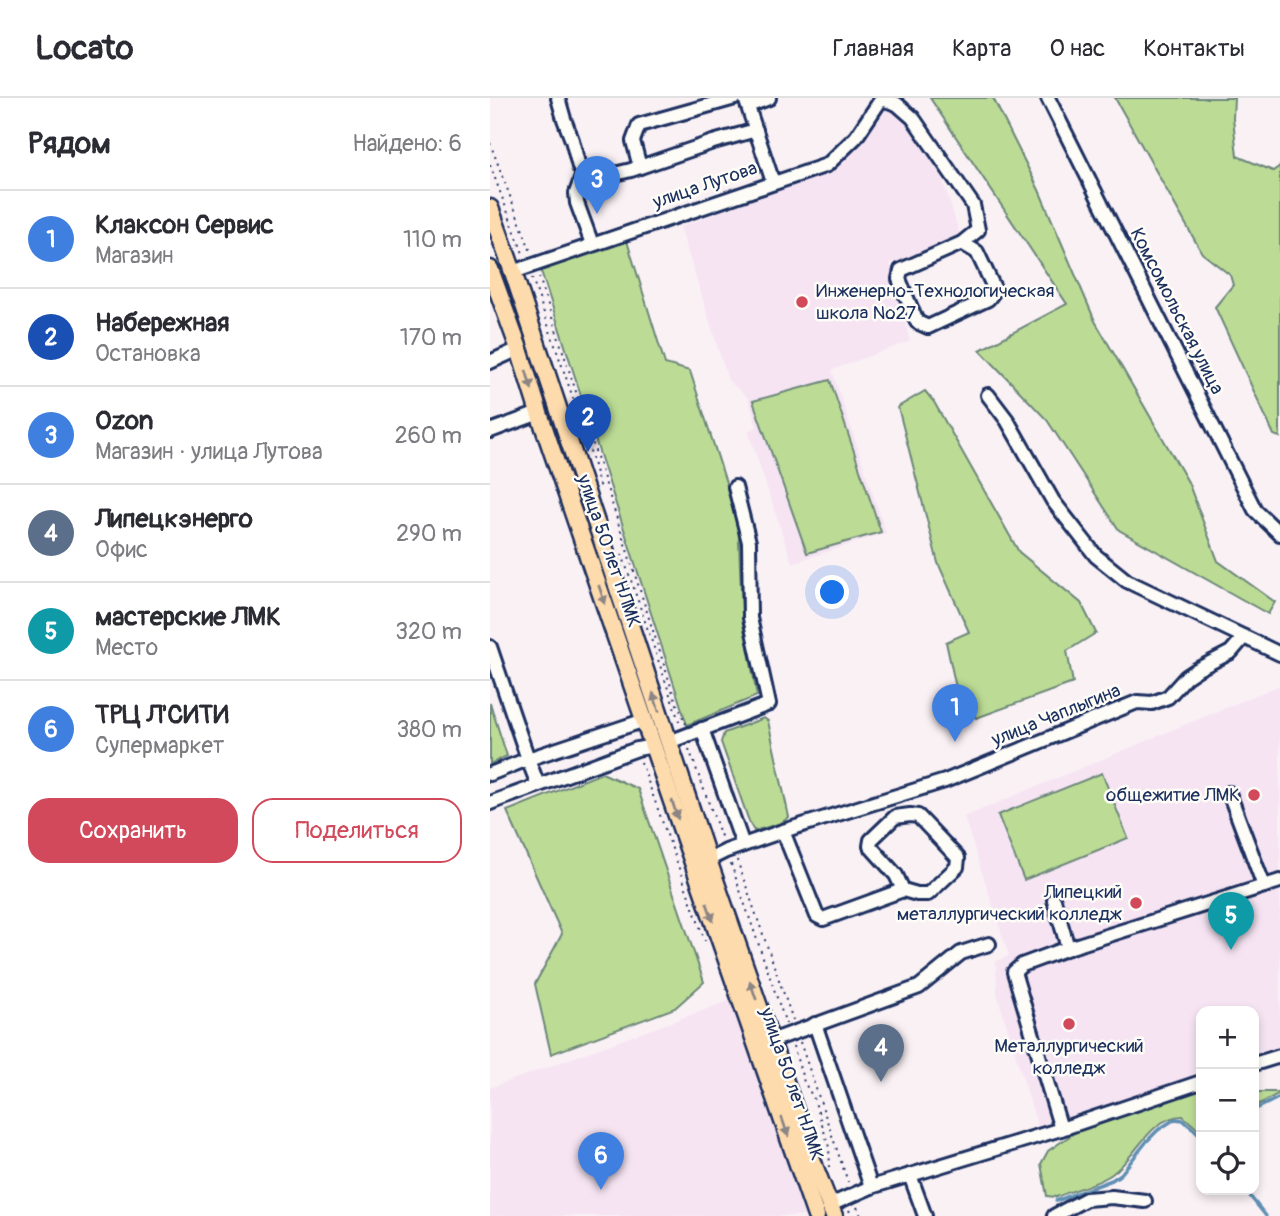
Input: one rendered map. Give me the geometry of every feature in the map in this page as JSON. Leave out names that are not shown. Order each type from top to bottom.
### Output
[{"type":"main road","points":[[492,215],[526,268]]},
{"type":"main road","name":"улица 50 лет НЛМК","points":[[526,268],[521,297],[557,406],[680,737],[708,860],[832,1210]]},
{"type":"main road","name":"улица 50 лет НЛМК","points":[[490,269],[645,720],[680,737]]},
{"type":"main road","name":"улица 50 лет НЛМК","points":[[680,737],[688,848],[816,1216]]},
{"type":"main road","points":[[688,848],[696,859],[702,862],[708,860]]},
{"type":"street","points":[[558,98],[579,167],[590,180],[756,130]]},
{"type":"street","points":[[640,167],[633,141],[639,125],[734,98]]},
{"type":"street","points":[[769,98],[747,102],[773,182]]},
{"type":"street","points":[[882,98],[897,104],[913,118],[973,205],[978,230],[962,243],[901,270],[899,279],[917,323],[928,327],[988,299],[995,290],[977,252],[962,243]]},
{"type":"street","name":"улица Лутова","points":[[526,268],[827,165],[856,137],[882,98]]},
{"type":"street","name":"Комсомольская улица","points":[[1048,98],[1255,510],[1280,534]]},
{"type":"street","points":[[583,174],[576,193],[592,244]]},
{"type":"street","points":[[490,362],[519,349]]},
{"type":"street","points":[[988,395],[1007,420],[1053,501],[1096,556],[1127,581],[1280,654]]},
{"type":"street","points":[[490,431],[539,413]]},
{"type":"street","points":[[490,803],[769,704],[750,618],[749,542],[735,487]]},
{"type":"street","name":"улица Чаплыгина","points":[[708,860],[783,831],[945,781],[1137,702],[1152,703],[1168,696],[1198,669],[1231,652],[1244,637]]},
{"type":"street","points":[[490,647],[538,785]]},
{"type":"street","points":[[490,774],[645,720]]},
{"type":"street","points":[[680,737],[734,848]]},
{"type":"street","points":[[1229,793],[1265,886]]},
{"type":"street","points":[[783,831],[817,916],[823,919],[903,890],[928,894],[957,867],[958,858],[918,816],[895,817],[871,840],[870,846],[895,875],[903,890]]},
{"type":"street","points":[[1061,1129],[1014,972],[1022,965],[1068,948],[1280,881]]},
{"type":"street","points":[[1054,900],[1068,948]]},
{"type":"street","points":[[771,1041],[919,986],[961,953],[989,944]]},
{"type":"street","points":[[815,1024],[871,1187]]},
{"type":"street","points":[[1259,1063],[1280,1056]]},
{"type":"street","points":[[832,1210],[852,1195],[871,1187],[1061,1129],[1196,1084]]},
{"type":"street","points":[[910,1175],[925,1216]]},
{"type":"street","points":[[1054,1216],[1086,1199],[1145,1201]]},
{"type":"path","points":[[490,143],[526,268],[587,439],[602,496]]},
{"type":"path","points":[[490,165],[676,702],[680,737]]},
{"type":"path","points":[[620,547],[680,737],[734,848],[793,1032],[804,1082],[814,1099],[829,1147],[831,1171]]},
{"type":"path","points":[[734,848],[793,1032],[861,1216]]},
{"type":"shaded area","name":"Инженерно-Технологическая школа №27","points":[[882,106],[896,108],[939,168],[961,238],[890,264],[910,341],[832,370],[886,533],[792,563],[748,431],[757,427],[748,398],[728,380],[680,227],[821,173]]},
{"type":"shaded area","name":"Липецкий металлургический колледж","points":[[1280,685],[1280,1047],[1259,1054],[1259,1006],[1196,1006],[1196,1075],[1038,1128],[997,994],[996,961],[1009,956],[964,817]]},
{"type":"shaded area","points":[[734,999],[810,1216],[490,1216],[490,1088]]},
{"type":"green space","points":[[930,98],[993,98],[1039,190],[1095,321],[1188,482],[1218,561],[1275,602],[1268,614],[1119,530],[1047,420],[980,350],[1067,304]]},
{"type":"green space","points":[[1115,98],[1234,98],[1237,156],[1273,171],[1280,166],[1280,437],[1274,435],[1215,307],[1233,285],[1230,275],[1202,253]]},
{"type":"green space","points":[[627,241],[665,364],[690,371],[738,520],[742,613],[757,696],[687,725],[540,268]]},
{"type":"green space","points":[[830,380],[881,532],[807,553],[753,401]]},
{"type":"green space","points":[[925,391],[934,402],[1019,552],[1081,603],[1096,633],[1067,651],[1073,683],[976,718],[958,697],[946,642],[969,632],[938,563],[898,407]]},
{"type":"green space","points":[[490,703],[507,756],[490,764]]},
{"type":"green space","points":[[764,718],[768,721],[789,817],[781,823],[754,831],[721,742],[724,733]]},
{"type":"green space","points":[[602,773],[638,789],[704,982],[675,1008],[551,1054],[535,984],[562,934],[507,811]]},
{"type":"green space","points":[[1102,773],[1128,838],[1024,880],[998,815]]},
{"type":"green space","points":[[1196,1089],[1196,1128],[1183,1116],[1171,1118],[1152,1130],[1121,1167],[1106,1178],[1056,1197],[1047,1196],[1041,1164],[1048,1151],[1090,1124]]},
{"type":"green space","points":[[1259,1092],[1280,1093],[1259,1104]]},
{"type":"waterway","points":[[1259,1108],[1280,1097]]},
{"type":"waterway","points":[[1056,1201],[1121,1174],[1147,1141],[1175,1119],[1183,1120],[1196,1132]]},
{"type":"waterway","points":[[1249,1195],[1266,1216]]},
{"type":"place","name":"Ozon","points":[[597,214]]},
{"type":"place","name":"Инженерно-Технологическая школа №27","points":[[802,302]]},
{"type":"place","name":"Набережная","points":[[588,452]]},
{"type":"place","name":"Клаксон Сервис","points":[[955,742]]},
{"type":"place","name":"общежитие ЛМК","points":[[1254,795]]},
{"type":"place","name":"Липецкий металлургический колледж","points":[[1136,903]]},
{"type":"place","name":"мастерские ЛМК","points":[[1231,950]]},
{"type":"place","name":"Металлургический колледж","points":[[1069,1024]]},
{"type":"place","name":"Липецкэнерго","points":[[881,1082]]},
{"type":"place","name":"ТРЦ Л'СИТИ","points":[[601,1190]]}]
